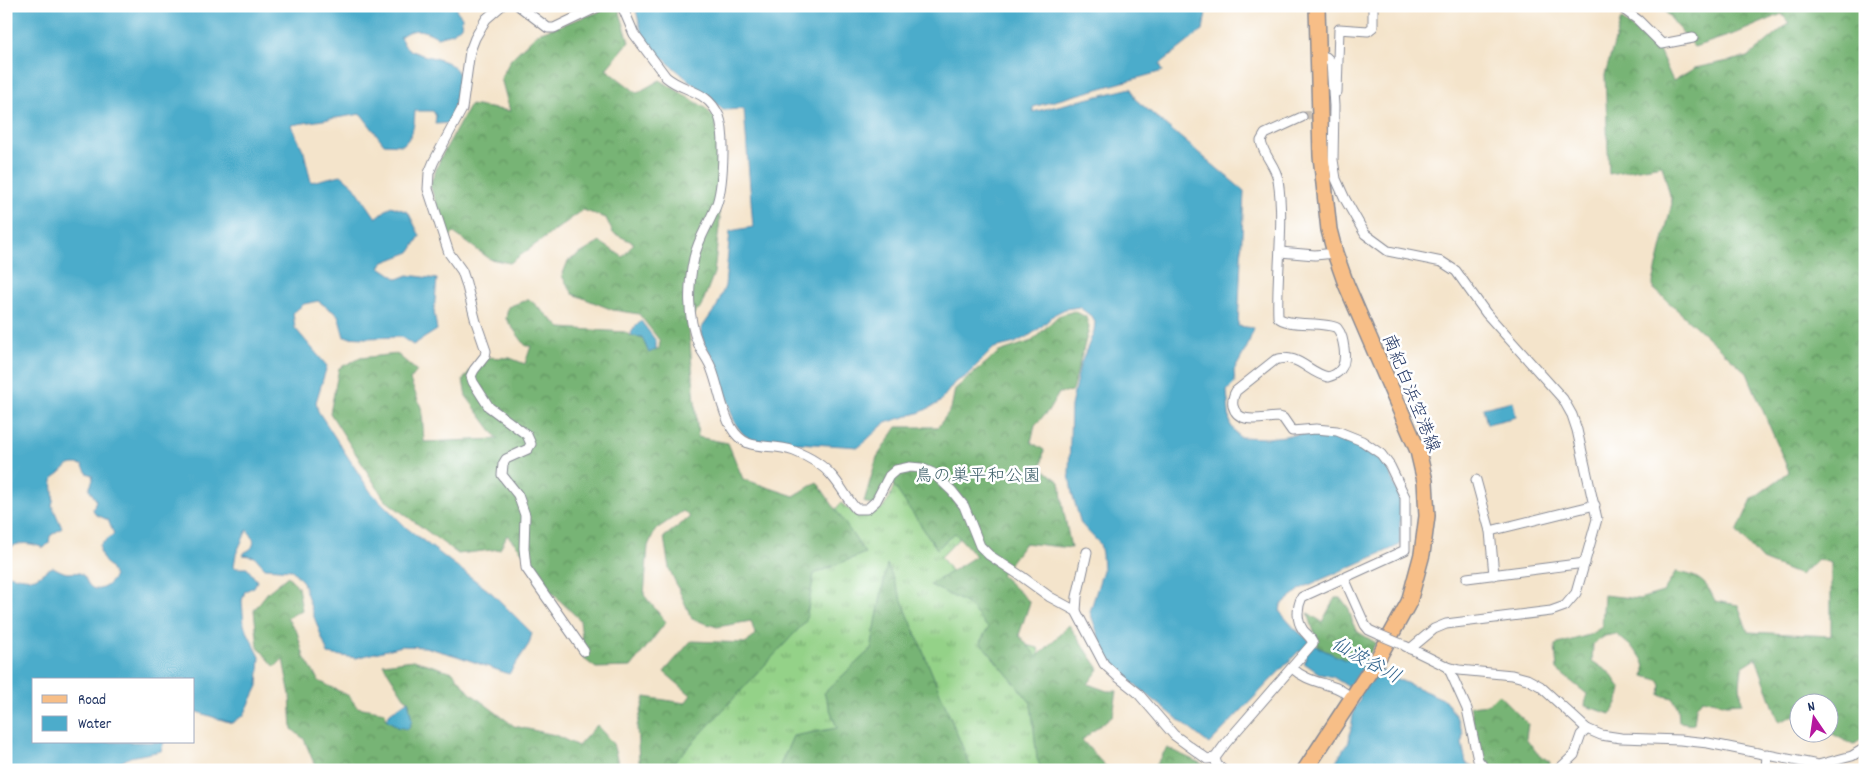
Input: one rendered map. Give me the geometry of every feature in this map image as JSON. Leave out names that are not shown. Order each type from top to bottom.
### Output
[{"type":"main road","name":"南紀白浜空港線","points":[[1305,770],[1377,660],[1409,602],[1416,581],[1426,530],[1427,503],[1425,481],[1411,432],[1385,376],[1335,253],[1329,230],[1323,186],[1317,6]]},
{"type":"street","points":[[501,6],[486,20],[475,38],[470,51],[462,108],[459,117],[434,161],[429,173],[428,189],[450,253],[462,271],[486,351],[485,356],[471,376],[472,382],[489,407],[530,439],[531,444],[528,449],[511,456],[501,469],[505,479],[518,495],[525,515],[524,548],[526,568],[584,651]]},
{"type":"street","points":[[519,6],[548,28],[554,28],[600,6]]},
{"type":"street","points":[[622,6],[634,34],[666,77],[704,96],[719,116],[722,150],[721,188],[716,208],[697,246],[693,259],[689,304],[698,343],[712,368],[731,427],[740,440],[756,446],[784,448],[794,451],[814,462],[831,475],[846,498],[856,509],[867,509],[876,500],[889,476],[896,470],[916,467],[933,473],[952,490],[964,506],[980,546],[988,555],[1050,597],[1076,610]]},
{"type":"street","points":[[1331,107],[1338,89],[1339,30],[1368,31],[1373,27],[1372,6]]},
{"type":"street","points":[[1619,6],[1638,20],[1662,44],[1693,38]]},
{"type":"street","points":[[1318,56],[1326,57],[1331,62],[1333,160],[1336,178],[1345,199],[1365,234],[1388,251],[1442,262],[1456,271],[1486,313],[1563,399],[1572,415],[1577,430],[1595,506],[1597,519],[1576,593],[1564,606],[1551,611],[1446,624],[1434,629],[1410,649]]},
{"type":"street","points":[[1223,770],[1217,765],[1216,758],[1226,742],[1313,643],[1312,639],[1302,628],[1299,619],[1299,606],[1302,597],[1405,550],[1405,498],[1390,466],[1377,451],[1356,438],[1337,431],[1319,429],[1292,431],[1283,418],[1250,419],[1241,417],[1236,414],[1233,403],[1234,395],[1239,388],[1270,362],[1279,358],[1295,359],[1328,377],[1341,370],[1345,363],[1343,339],[1338,328],[1328,325],[1284,321],[1279,318],[1278,182],[1275,170],[1262,147],[1261,141],[1265,134],[1302,117]]},
{"type":"street","points":[[1280,252],[1315,255],[1335,253]]},
{"type":"street","points":[[1476,480],[1490,531],[1494,575]]},
{"type":"street","points":[[1490,531],[1595,506]]},
{"type":"street","points":[[1087,552],[1076,610],[1104,664],[1137,692],[1174,735],[1207,759],[1216,758]]},
{"type":"street","points":[[1467,578],[1585,563]]},
{"type":"street","points":[[1344,578],[1369,630],[1448,667],[1459,670],[1512,675],[1527,679],[1540,686],[1587,729],[1601,735],[1621,738],[1680,740],[1818,764],[1852,756],[1865,748]]},
{"type":"street","points":[[1448,667],[1467,709],[1478,760],[1486,770]]},
{"type":"street","points":[[1292,668],[1310,681],[1332,686],[1353,696]]},
{"type":"street","points":[[1558,770],[1574,755],[1581,735],[1587,729]]},
{"type":"street","points":[[1766,770],[1767,754]]},
{"type":"green space","points":[[618,6],[629,42],[606,69],[637,93],[660,80],[704,107],[716,119],[718,168],[716,195],[720,219],[714,273],[701,307],[688,320],[698,437],[728,443],[743,479],[794,496],[817,482],[865,553],[814,574],[806,621],[667,770],[643,770],[639,761],[637,726],[645,697],[685,703],[691,695],[664,672],[691,641],[747,643],[755,634],[751,621],[717,627],[692,619],[669,568],[664,537],[690,517],[683,511],[655,530],[648,546],[644,595],[666,622],[631,667],[596,668],[584,659],[580,620],[548,589],[531,561],[507,535],[500,549],[458,554],[385,500],[330,413],[339,368],[360,358],[397,354],[417,371],[410,380],[422,410],[424,442],[498,439],[466,396],[463,380],[480,357],[510,358],[525,364],[531,346],[526,346],[506,319],[508,307],[529,299],[561,328],[625,332],[631,336],[642,337],[649,353],[659,349],[660,341],[639,314],[613,310],[573,294],[562,276],[568,261],[600,242],[623,257],[634,243],[613,233],[606,218],[583,210],[510,263],[490,259],[454,233],[448,238],[430,185],[441,157],[470,105],[510,111],[501,78],[511,59],[538,33]]},
{"type":"green space","points":[[1661,6],[1865,6],[1865,579],[1860,588],[1865,594],[1865,737],[1853,745],[1838,737],[1838,694],[1788,694],[1788,718],[1779,722],[1756,658],[1742,667],[1740,685],[1742,703],[1726,704],[1702,699],[1696,707],[1694,724],[1679,722],[1678,708],[1673,698],[1660,695],[1661,685],[1658,680],[1644,676],[1645,669],[1641,657],[1616,634],[1605,636],[1593,644],[1592,661],[1610,673],[1621,689],[1618,701],[1611,714],[1585,706],[1587,694],[1557,670],[1555,645],[1589,635],[1602,627],[1604,595],[1639,599],[1663,592],[1676,572],[1690,575],[1700,580],[1708,588],[1715,601],[1738,605],[1748,632],[1831,636],[1831,563],[1818,559],[1800,575],[1762,560],[1737,532],[1752,499],[1789,472],[1747,373],[1652,287],[1672,203],[1662,165],[1609,174],[1605,75],[1621,19],[1659,50],[1673,81],[1695,68],[1748,57],[1789,23],[1782,14],[1737,33],[1694,47]]},
{"type":"green space","name":"鳥の巣平和公園","points":[[1074,311],[1086,317],[1089,328],[1072,391],[1059,393],[1049,410],[1035,425],[1031,442],[1044,450],[1041,468],[1060,482],[1071,548],[1025,543],[1001,575],[1030,602],[1019,635],[1037,657],[1069,625],[1099,669],[1088,684],[1107,691],[1117,691],[1113,715],[1082,740],[1105,766],[1115,770],[1042,770],[1037,759],[1031,703],[980,642],[988,628],[968,604],[930,585],[976,556],[955,533],[937,549],[892,483],[876,507],[864,502],[877,457],[897,427],[938,427],[951,409],[955,389],[999,352],[1032,341],[1058,316]]},
{"type":"green space","points":[[897,477],[963,534],[941,557],[1003,640],[1038,648],[1054,746],[1061,770],[662,770],[808,610],[809,541],[841,503],[857,516],[875,513],[885,505]]},
{"type":"green space","points":[[887,564],[972,770],[898,770],[891,768],[885,770],[778,770],[793,736],[837,728],[824,693],[871,649]]},
{"type":"green space","points":[[288,576],[298,587],[302,610],[287,618],[297,632],[304,657],[319,681],[349,696],[357,707],[385,712],[386,719],[412,721],[408,700],[404,697],[383,664],[413,660],[453,672],[470,693],[514,726],[555,735],[578,746],[597,725],[613,744],[620,770],[319,770],[316,768],[304,739],[292,729],[290,695],[283,659],[275,667],[258,647],[254,610],[268,592]]},
{"type":"green space","points":[[1335,598],[1341,598],[1349,609],[1353,624],[1358,632],[1376,643],[1365,661],[1345,660],[1319,648],[1308,613],[1322,622]]},
{"type":"green space","points":[[1498,694],[1528,724],[1526,738],[1537,753],[1550,762],[1549,770],[1492,770],[1481,760],[1470,706],[1488,704]]},
{"type":"green space","points":[[1167,748],[1213,769],[1214,770],[1152,770]]},
{"type":"water","points":[[6,6],[457,6],[457,11],[462,17],[461,26],[453,33],[437,37],[427,32],[414,30],[400,37],[406,47],[446,62],[458,73],[462,95],[453,123],[435,124],[436,116],[433,111],[415,111],[411,134],[403,145],[384,144],[361,114],[291,125],[304,152],[311,182],[341,175],[354,186],[376,218],[391,206],[408,212],[420,236],[410,252],[384,262],[380,267],[398,279],[408,275],[437,279],[434,311],[437,330],[413,345],[401,337],[344,337],[338,315],[318,301],[304,304],[293,313],[295,328],[327,366],[316,402],[318,411],[370,491],[408,529],[493,594],[532,633],[529,644],[509,674],[425,647],[402,646],[356,658],[328,654],[303,582],[292,570],[265,568],[255,557],[243,555],[253,545],[252,536],[247,530],[236,554],[234,566],[236,568],[247,568],[257,581],[254,587],[245,591],[242,601],[244,625],[260,657],[258,686],[244,715],[232,723],[195,711],[195,678],[32,678],[32,744],[163,744],[161,751],[130,757],[120,763],[122,770],[6,770],[6,574],[20,578],[33,578],[53,567],[67,573],[81,574],[92,588],[96,589],[103,588],[114,577],[101,555],[100,545],[114,534],[108,520],[95,514],[93,509],[96,500],[89,489],[93,480],[92,475],[87,473],[82,465],[69,465],[54,477],[52,505],[62,528],[50,536],[49,543],[44,548],[19,544],[6,551]]},
{"type":"water","points":[[635,6],[1207,6],[1203,30],[1160,64],[1163,71],[1033,107],[1033,112],[1131,88],[1135,99],[1244,191],[1238,326],[1254,328],[1247,347],[1234,371],[1235,383],[1227,391],[1230,424],[1239,437],[1267,438],[1312,433],[1349,439],[1387,465],[1400,499],[1400,545],[1302,588],[1281,605],[1280,612],[1295,629],[1319,648],[1345,660],[1365,661],[1395,678],[1445,700],[1456,716],[1463,733],[1462,743],[1466,763],[1478,770],[1330,770],[1349,741],[1354,709],[1361,698],[1333,677],[1320,674],[1304,663],[1307,657],[1299,651],[1209,744],[1120,673],[1104,652],[1090,612],[1103,570],[1102,554],[1100,544],[1081,524],[1072,493],[1069,474],[1071,406],[1080,366],[1094,331],[1095,322],[1091,316],[1079,307],[1065,309],[1055,314],[1040,328],[1015,343],[994,348],[965,377],[955,382],[939,403],[921,412],[885,423],[859,447],[752,440],[743,434],[734,422],[717,364],[704,343],[701,329],[717,306],[725,286],[730,231],[753,227],[744,109],[723,110],[644,42]]},
{"type":"water","points":[[641,321],[656,341],[656,349],[649,353],[642,337],[631,336],[632,330]]},
{"type":"water","points":[[1513,401],[1516,417],[1487,424],[1483,408]]},
{"type":"water","points":[[408,700],[412,721],[408,729],[398,727],[386,719],[390,713]]},
{"type":"tunnel","points":[[1302,117],[1329,108]]},
{"type":"water label","name":"仙波谷川","points":[[1367,659]]}]
